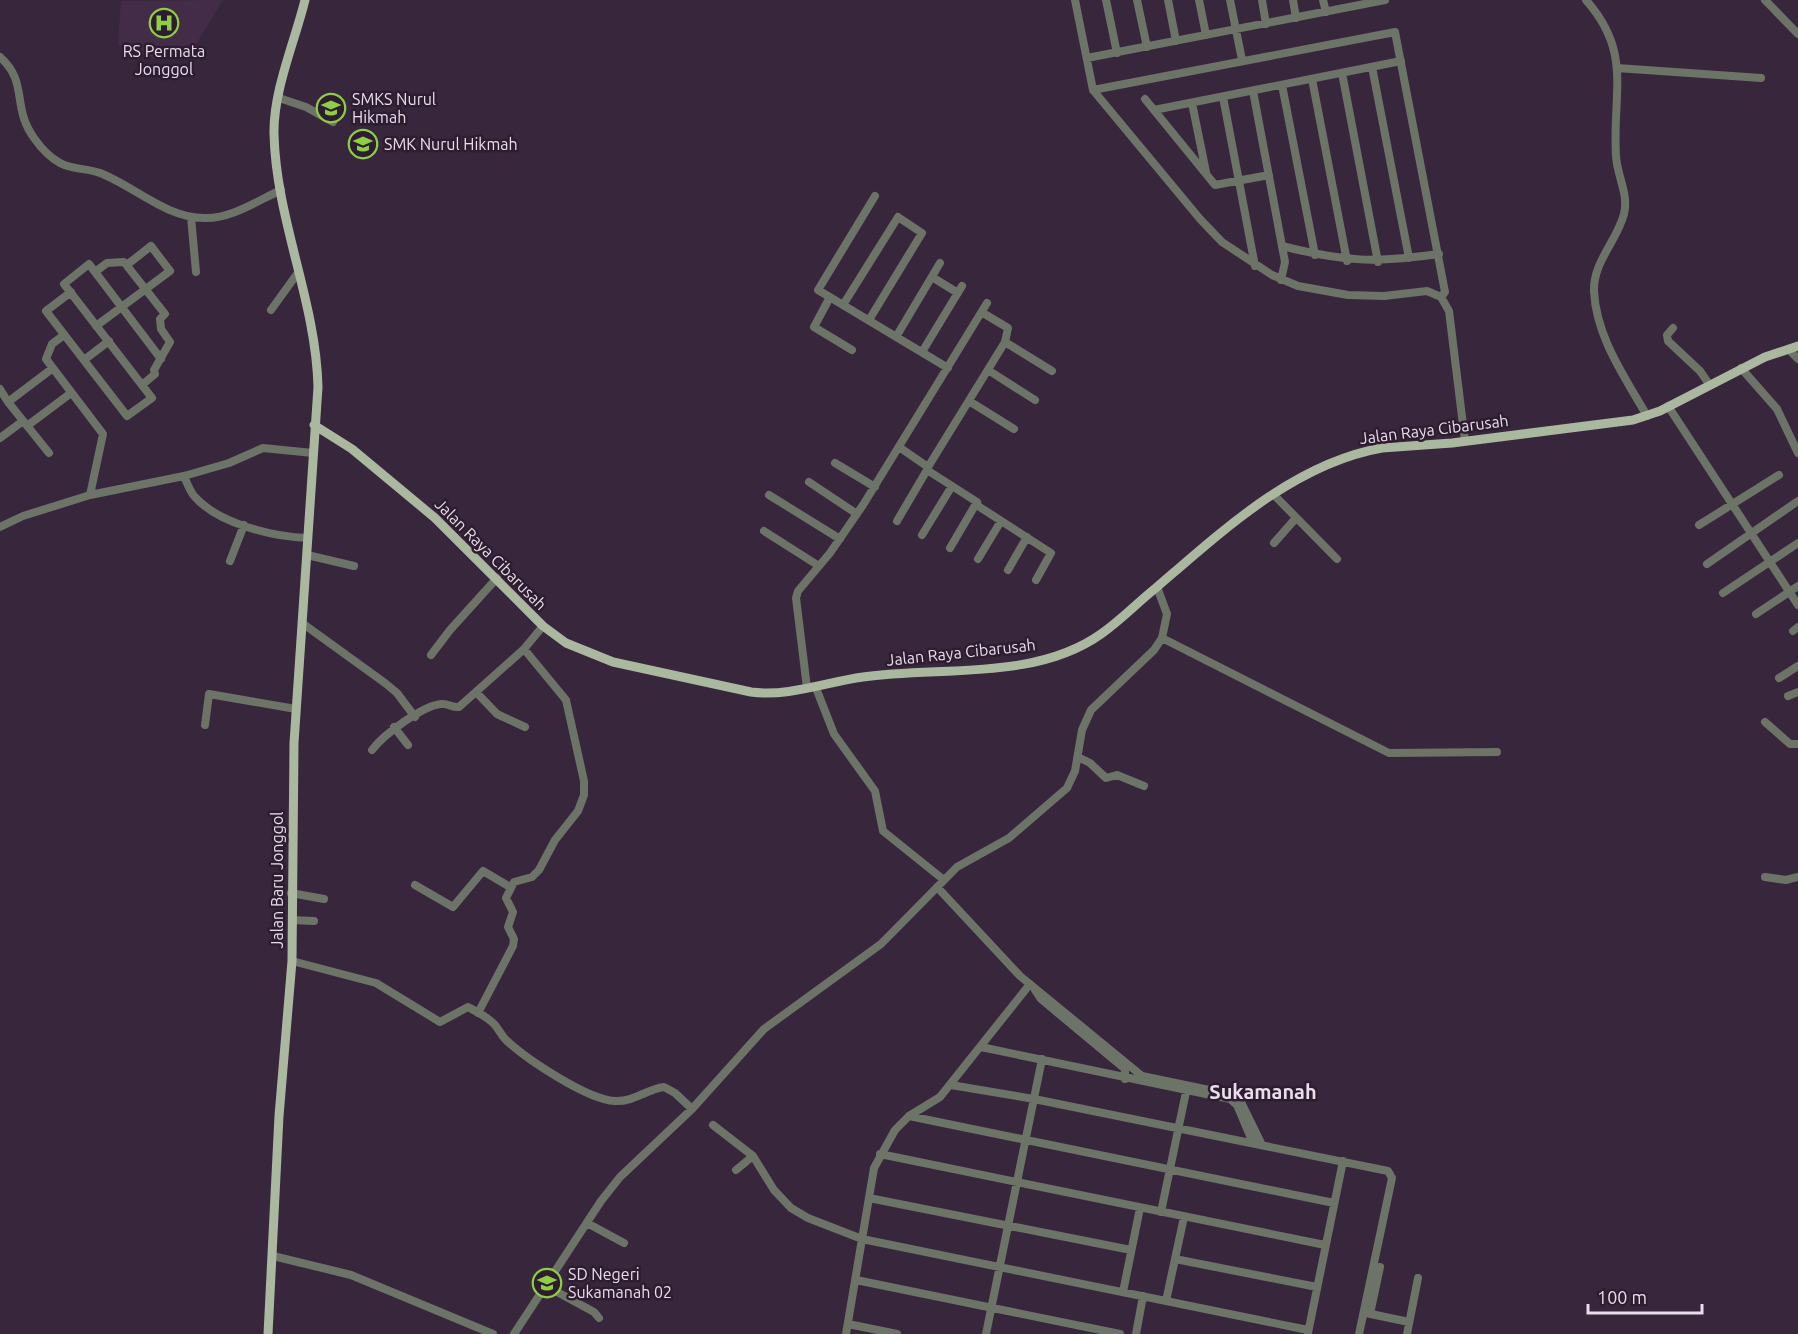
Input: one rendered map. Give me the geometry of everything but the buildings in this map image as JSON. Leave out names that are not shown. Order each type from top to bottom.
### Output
[{"type":"main road","name":"Jalan Baru Jonggol","points":[[268,1334],[281,1094],[292,961],[291,893],[296,709],[318,387],[316,352],[297,274],[281,190],[274,133],[279,98],[305,0]]},
{"type":"main road","name":"Jalan Raya Cibarusah","points":[[314,425],[337,437],[429,512],[543,626],[571,646],[613,662],[762,693],[811,688],[861,677],[1001,666],[1048,658],[1101,634],[1248,512],[1326,465],[1355,454],[1382,448],[1621,423],[1647,416],[1742,368],[1798,346]]},
{"type":"street","points":[[1075,0],[1094,90],[1211,232],[1255,266],[1281,280],[1348,295],[1384,296],[1428,291],[1442,297],[1449,311],[1465,441]]},
{"type":"street","points":[[1106,0],[1117,53]]},
{"type":"street","points":[[1137,0],[1146,47]]},
{"type":"street","points":[[1168,0],[1176,41]]},
{"type":"street","points":[[1199,0],[1206,35]]},
{"type":"street","points":[[1230,0],[1242,60]]},
{"type":"street","points":[[1262,0],[1266,24]]},
{"type":"street","points":[[1293,0],[1296,18]]},
{"type":"street","points":[[1323,0],[1326,12]]},
{"type":"street","points":[[1087,58],[1326,12],[1355,3],[1385,0]]},
{"type":"street","points":[[1586,0],[1611,35],[1617,68],[1616,153],[1625,204],[1621,222],[1600,263],[1594,291],[1607,346],[1647,416]]},
{"type":"street","points":[[1766,0],[1798,34]]},
{"type":"street","points":[[1094,90],[1395,32],[1445,292],[1442,297]]},
{"type":"street","points":[[0,57],[17,76],[18,100],[33,136],[47,153],[69,167],[102,174],[191,217],[223,216],[281,190]]},
{"type":"street","points":[[1154,110],[1401,62]]},
{"type":"street","points":[[1372,67],[1409,258]]},
{"type":"street","points":[[1617,68],[1761,78]]},
{"type":"street","points":[[1342,73],[1378,262]]},
{"type":"street","points":[[1312,79],[1347,261]]},
{"type":"street","points":[[1282,85],[1315,255]]},
{"type":"street","points":[[1253,91],[1285,262],[1281,280]]},
{"type":"street","points":[[1223,97],[1255,266]]},
{"type":"street","points":[[279,98],[306,107],[333,122]]},
{"type":"street","points":[[1145,99],[1215,185],[1269,175]]},
{"type":"street","points":[[1192,103],[1206,175]]},
{"type":"street","points":[[875,196],[818,287],[820,291],[948,368]]},
{"type":"street","points":[[191,217],[196,272]]},
{"type":"street","points":[[843,305],[898,217],[922,233],[869,320]]},
{"type":"street","points":[[95,272],[107,262],[128,264],[151,246],[170,271],[96,326]]},
{"type":"street","points":[[1282,246],[1347,261],[1378,262],[1438,254]]},
{"type":"street","points":[[896,337],[940,263]]},
{"type":"street","points":[[70,292],[46,311],[127,416],[152,398],[64,284],[89,264],[161,359]]},
{"type":"street","points":[[128,264],[165,314],[160,320],[161,328],[170,342],[154,370],[155,374],[142,385]]},
{"type":"street","points":[[272,310],[297,274]]},
{"type":"street","points":[[922,352],[960,289],[932,277]]},
{"type":"street","points":[[830,297],[814,327],[852,350]]},
{"type":"street","points":[[944,880],[884,831],[875,791],[834,734],[811,688],[796,598],[802,585],[819,566],[875,488],[987,303]]},
{"type":"street","points":[[897,521],[1005,342],[1008,328],[983,313]]},
{"type":"street","points":[[1673,328],[1668,335],[1668,341],[1700,371],[1709,384]]},
{"type":"street","points":[[64,335],[52,344],[46,359],[103,434],[90,495]]},
{"type":"street","points":[[84,360],[109,341]]},
{"type":"street","points":[[1005,342],[1052,371]]},
{"type":"street","points":[[1788,349],[1798,359]]},
{"type":"street","points":[[50,453],[3,395],[53,368]]},
{"type":"street","points":[[1742,368],[1777,409],[1797,450]]},
{"type":"street","points":[[988,370],[1035,400]]},
{"type":"street","points":[[0,438],[71,393]]},
{"type":"street","points":[[969,401],[1014,429]]},
{"type":"street","points":[[1668,406],[1798,605]]},
{"type":"street","points":[[899,447],[927,469],[977,502],[978,506],[1052,552],[1036,580]]},
{"type":"street","points":[[0,527],[23,516],[90,495],[184,476],[229,463],[263,448],[313,453]]},
{"type":"street","points":[[835,463],[875,488]]},
{"type":"street","points":[[1699,525],[1779,475]]},
{"type":"street","points":[[184,476],[193,495],[202,504],[244,525],[276,536],[308,538]]},
{"type":"street","points":[[809,482],[858,514]]},
{"type":"street","points":[[922,535],[952,486]]},
{"type":"street","points":[[769,495],[840,538]]},
{"type":"street","points":[[1274,495],[1337,559]]},
{"type":"street","points":[[1707,564],[1798,501]]},
{"type":"street","points":[[950,548],[977,502]]},
{"type":"street","points":[[1274,543],[1296,518]]},
{"type":"street","points":[[978,559],[1001,521]]},
{"type":"street","points":[[230,561],[244,525]]},
{"type":"street","points":[[764,531],[819,566]]},
{"type":"street","points":[[1008,570],[1027,537]]},
{"type":"street","points":[[1723,593],[1798,543]]},
{"type":"street","points":[[307,555],[354,566]]},
{"type":"street","points":[[431,655],[450,630],[497,578]]},
{"type":"street","points":[[1756,614],[1798,586]]},
{"type":"street","points":[[514,1334],[620,1177],[692,1109],[773,1020],[881,944],[957,867],[1009,838],[1061,794],[1072,780],[1082,730],[1091,710],[1154,650],[1162,638],[1167,614],[1157,587]]},
{"type":"street","points":[[302,623],[385,683],[397,693],[415,717]]},
{"type":"street","points":[[372,750],[380,739],[394,727],[439,705],[459,707],[524,649],[543,626]]},
{"type":"street","points":[[1162,638],[1388,753],[1497,753]]},
{"type":"street","points":[[478,1013],[513,946],[514,939],[508,927],[513,912],[506,898],[510,887],[514,882],[532,877],[539,870],[558,835],[578,811],[584,795],[584,781],[566,700],[524,649]]},
{"type":"street","points":[[1779,678],[1798,666]]},
{"type":"street","points":[[476,692],[497,714],[525,727]]},
{"type":"street","points":[[1788,696],[1798,692]]},
{"type":"street","points":[[205,725],[209,694],[296,709]]},
{"type":"street","points":[[1765,722],[1790,744],[1798,744]]},
{"type":"street","points":[[394,727],[408,745]]},
{"type":"street","points":[[1078,757],[1090,763],[1106,777],[1117,775],[1144,786]]},
{"type":"street","points":[[415,885],[453,907],[483,871],[510,887]]},
{"type":"street","points":[[1765,877],[1786,880],[1798,877]]},
{"type":"street","points":[[937,887],[1009,966],[1142,1076],[1238,1096],[1262,1145]]},
{"type":"street","points":[[291,893],[324,899]]},
{"type":"street","points":[[292,920],[314,921]]},
{"type":"street","points":[[292,961],[376,983],[440,1022],[447,1020],[464,1007],[478,1013],[494,1024],[510,1043],[586,1092],[614,1102],[630,1101],[664,1087],[692,1109]]},
{"type":"street","points":[[846,1334],[874,1168],[880,1155],[895,1130],[909,1116],[932,1103],[951,1085],[1030,984]]},
{"type":"street","points":[[1030,984],[1041,999],[1125,1069],[1125,1078]]},
{"type":"street","points":[[981,1047],[1234,1102],[1253,1143]]},
{"type":"street","points":[[986,1334],[1042,1059]]},
{"type":"street","points":[[951,1085],[1384,1169],[1392,1178],[1367,1313]]},
{"type":"street","points":[[1161,1212],[1186,1092]]},
{"type":"street","points":[[909,1116],[1334,1203]]},
{"type":"street","points":[[713,1125],[753,1156],[774,1190],[791,1208],[808,1218],[862,1239],[1308,1332],[1343,1161]]},
{"type":"street","points":[[880,1155],[1325,1245]]},
{"type":"street","points":[[736,1170],[753,1156]]},
{"type":"street","points":[[869,1198],[1131,1250]]},
{"type":"street","points":[[1123,1292],[1140,1208]]},
{"type":"street","points":[[1166,1301],[1184,1217]]},
{"type":"street","points":[[587,1224],[624,1243]]},
{"type":"street","points":[[273,1256],[351,1275],[493,1334]]},
{"type":"street","points":[[1175,1258],[1317,1287]]},
{"type":"street","points":[[1359,1334],[1380,1267]]},
{"type":"street","points":[[1407,1334],[1418,1278]]},
{"type":"street","points":[[856,1280],[1120,1334]]},
{"type":"street","points":[[546,1286],[594,1312],[599,1318]]},
{"type":"street","points":[[1136,1334],[1143,1296]]},
{"type":"street","points":[[1367,1313],[1409,1322]]},
{"type":"street","points":[[848,1324],[897,1334]]},
{"type":"shaded area","name":"RS Permata Jonggol","points":[[223,0],[190,54],[155,59],[118,45],[121,1]]},
{"type":"place","name":"RS Permata Jonggol","points":[[164,23]]},
{"type":"place","name":"SMKS Nurul Hikmah","points":[[331,108]]},
{"type":"place","name":"SMK Nurul Hikmah","points":[[363,144]]},
{"type":"place","name":"SD Negeri Sukamanah 02","points":[[547,1283]]},
{"type":"district","name":"Sukamanah","points":[[1263,1091]]}]
